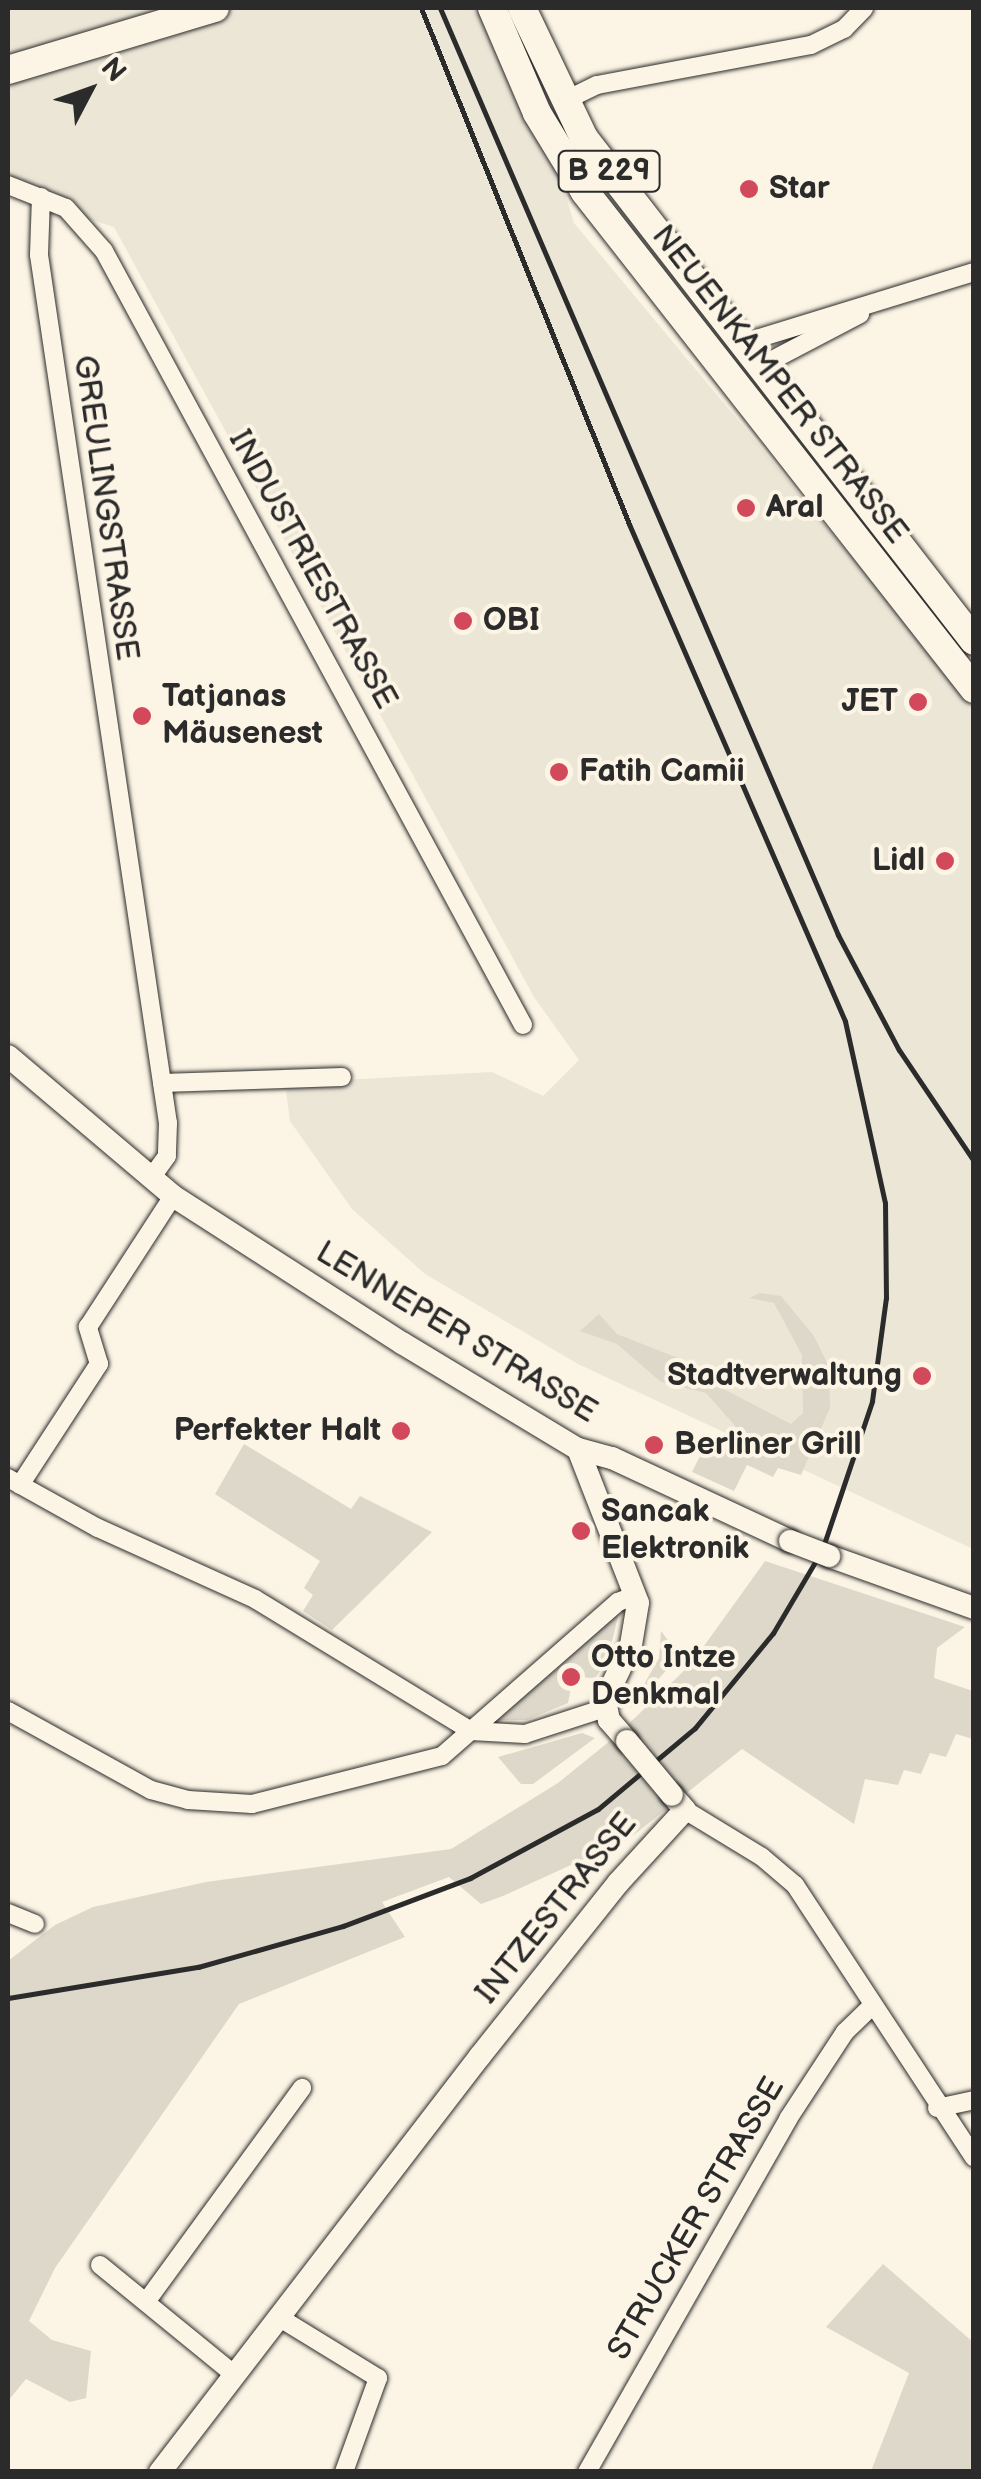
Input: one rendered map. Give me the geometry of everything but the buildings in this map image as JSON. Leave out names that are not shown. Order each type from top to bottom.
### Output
[{"type":"main road","points":[[8,70],[215,8]]},
{"type":"main road","name":"NEUENKAMPER STRASSE","points":[[492,8],[558,151],[722,370],[974,689]]},
{"type":"main road","name":"NEUENKAMPER STRASSE","points":[[522,8],[562,102],[743,344],[974,641]]},
{"type":"main road","points":[[722,370],[743,344]]},
{"type":"main road","points":[[722,370],[760,366]]},
{"type":"main road","name":"LENNEPER STRASSE","points":[[8,1056],[173,1196],[578,1449],[612,1458],[790,1541],[974,1608]]},
{"type":"main road","points":[[578,1449],[636,1595],[636,1629],[605,1708]]},
{"type":"main road","name":"INTZESTRASSE","points":[[160,2472],[678,1803],[627,1742],[605,1708]]},
{"type":"street","points":[[562,102],[596,86],[811,45],[844,29],[864,8]]},
{"type":"street","name":"INDUSTRIESTRASSE","points":[[8,184],[76,216],[104,251],[523,1025]]},
{"type":"street","name":"GREULINGSTRASSE","points":[[41,197],[35,226],[41,271],[169,1142],[150,1178]]},
{"type":"street","points":[[743,344],[865,310],[974,272]]},
{"type":"street","points":[[760,366],[865,310]]},
{"type":"street","points":[[162,1083],[342,1077]]},
{"type":"street","points":[[173,1196],[88,1327],[99,1364],[14,1482],[255,1599],[470,1731],[524,1734],[605,1708]]},
{"type":"street","points":[[8,1711],[151,1790],[222,1804],[263,1802],[428,1762],[470,1731],[618,1602],[636,1595]]},
{"type":"street","points":[[678,1803],[786,1876],[937,2108],[974,2158]]},
{"type":"street","points":[[8,1912],[35,1924]]},
{"type":"street","name":"STRUCKER STRASSE","points":[[587,2472],[788,2119],[845,2032],[872,2006]]},
{"type":"street","points":[[146,2302],[302,2088]]},
{"type":"street","points":[[937,2108],[974,2100]]},
{"type":"street","points":[[100,2265],[235,2375]]},
{"type":"street","points":[[280,2318],[368,2366],[378,2378],[344,2472]]},
{"type":"shaded area","points":[[8,8],[492,8],[519,47],[574,223],[973,703],[973,1549],[578,1364],[425,1274],[352,1209],[290,1121],[285,1083],[492,1072],[543,1096],[579,1060],[534,997],[114,227],[8,194]]},
{"type":"shaded area","points":[[760,1293],[781,1296],[814,1336],[829,1367],[830,1408],[801,1475],[778,1468],[773,1477],[747,1465],[734,1491],[692,1472],[705,1446],[718,1452],[737,1428],[706,1393],[661,1382],[617,1344],[580,1331],[599,1314],[617,1334],[683,1360],[714,1384],[791,1424],[803,1413],[802,1355],[774,1303],[749,1298]]},
{"type":"shaded area","points":[[244,1444],[351,1509],[360,1496],[432,1532],[332,1630],[303,1611],[313,1595],[304,1588],[320,1561],[215,1494]]},
{"type":"shaded area","points":[[765,1561],[965,1627],[937,1648],[934,1678],[973,1691],[973,1739],[956,1734],[946,1757],[930,1753],[921,1774],[904,1770],[898,1785],[865,1779],[854,1824],[742,1749],[630,1838],[503,1896],[481,1904],[449,1877],[382,1902],[405,1937],[239,2004],[55,2268],[29,2321],[52,2340],[91,2351],[86,2398],[70,2402],[26,2379],[8,2401],[8,1961],[55,1925],[93,1907],[206,1882],[451,1849],[558,1783],[616,1736],[691,1664]]},
{"type":"shaded area","points":[[619,1612],[607,1662],[595,1678],[573,1677],[568,1703],[527,1720],[495,1720]]},
{"type":"shaded area","points":[[661,1631],[680,1656],[630,1709],[659,1658]]},
{"type":"shaded area","points":[[582,1733],[595,1738],[533,1784],[521,1784],[498,1757]]},
{"type":"shaded area","points":[[883,2264],[973,2342],[973,2471],[871,2471],[909,2373],[826,2327]]},
{"type":"railway","points":[[8,1998],[198,1967],[343,1926],[470,1878],[598,1809],[695,1728],[773,1633],[822,1550],[872,1401],[886,1298],[885,1203],[845,1021],[629,524],[421,8]]},
{"type":"railway","points":[[440,8],[838,935],[899,1050],[974,1161]]},
{"type":"place","name":"Star","points":[[749,189]]},
{"type":"place","name":"Aral","points":[[746,508]]},
{"type":"place","name":"OBI","points":[[463,621]]},
{"type":"place","name":"JET","points":[[918,702]]},
{"type":"place","name":"Tatjanas Mäusenest","points":[[142,716]]},
{"type":"place","name":"Fatih Camii","points":[[559,772]]},
{"type":"place","name":"Lidl","points":[[945,861]]},
{"type":"place","name":"Stadtverwaltung","points":[[922,1376]]},
{"type":"place","name":"Perfekter Halt","points":[[401,1431]]},
{"type":"place","name":"Berliner Grill","points":[[654,1445]]},
{"type":"place","name":"Sancak Elektronik","points":[[581,1531]]},
{"type":"place","name":"Otto Intze Denkmal","points":[[571,1677]]}]
